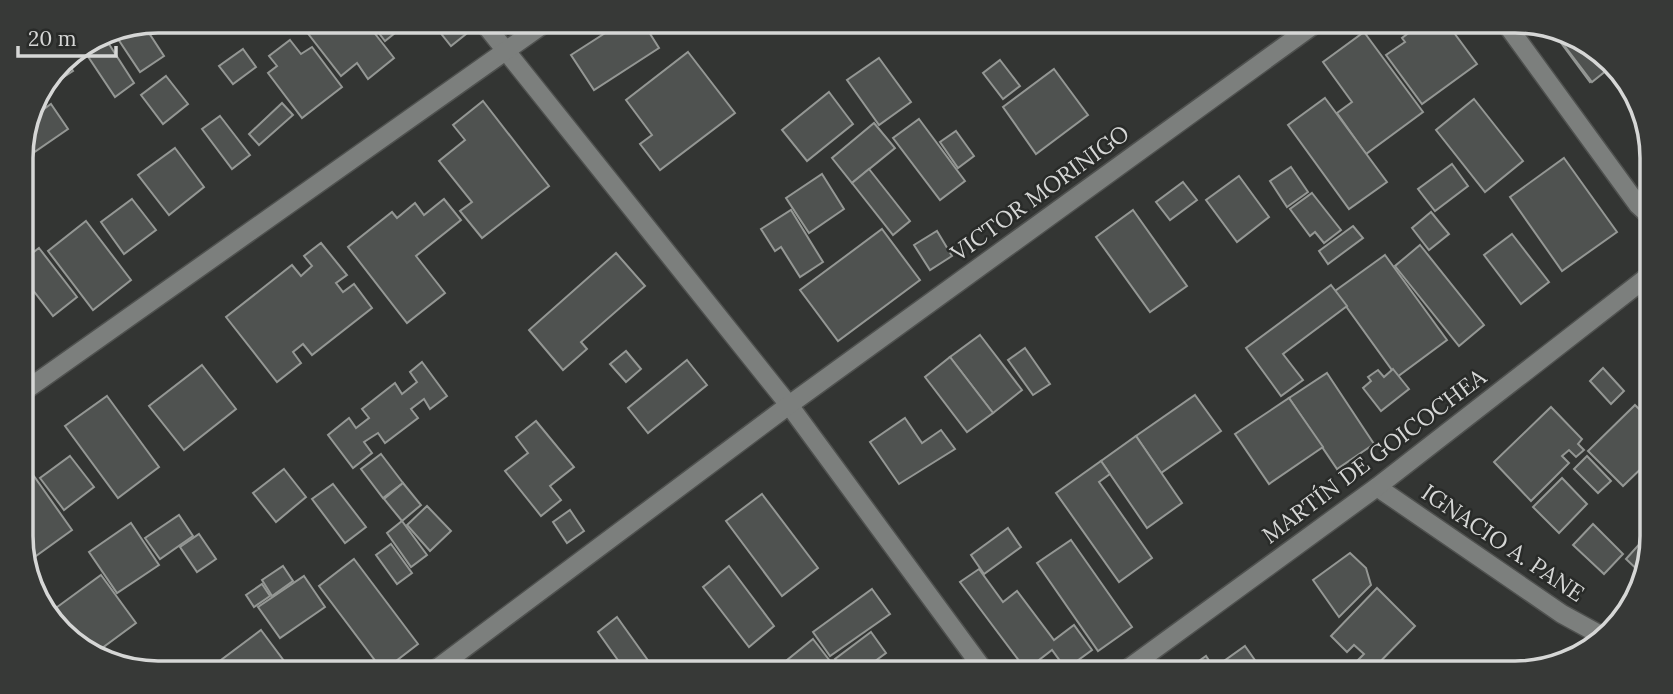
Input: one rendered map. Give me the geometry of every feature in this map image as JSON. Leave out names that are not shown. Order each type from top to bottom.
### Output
[{"type":"street","points":[[491,33],[789,405],[977,660]]},
{"type":"street","points":[[33,385],[530,33]]},
{"type":"street","name":"VICTOR MORINIGO","points":[[446,661],[789,405],[1302,33]]},
{"type":"street","points":[[1513,33],[1640,207]]},
{"type":"street","name":"MARTÍN DE GOICOCHEA","points":[[1139,660],[1377,487],[1640,283]]},
{"type":"street","name":"IGNACIO A. PANE","points":[[1377,487],[1562,614],[1594,632]]},
{"type":"building","points":[[308,33],[374,33],[394,58],[368,79],[357,63],[341,76]]},
{"type":"building","points":[[379,33],[395,33],[385,41]]},
{"type":"building","points":[[441,33],[465,33],[466,34],[451,46]]},
{"type":"building","points":[[605,33],[650,33],[659,48],[594,90],[571,55]]},
{"type":"building","points":[[1365,33],[1423,112],[1366,154],[1337,113],[1352,102],[1323,62]]},
{"type":"building","points":[[1409,33],[1454,33],[1477,64],[1422,104],[1386,55],[1405,42],[1402,38]]},
{"type":"building","points":[[149,34],[164,56],[140,72],[119,40]]},
{"type":"building","points":[[290,40],[301,54],[312,47],[342,87],[302,118],[268,73],[277,66],[269,56]]},
{"type":"building","points":[[1561,42],[1584,54],[1604,71],[1590,82]]},
{"type":"building","points":[[1562,43],[1584,54],[1605,72],[1592,82]]},
{"type":"building","points":[[109,44],[134,83],[115,97],[87,55]]},
{"type":"building","points":[[243,49],[256,67],[233,84],[219,66]]},
{"type":"building","points":[[688,52],[735,113],[660,170],[640,144],[652,135],[626,100]]},
{"type":"building","points":[[879,58],[911,102],[879,125],[847,80]]},
{"type":"building","points":[[1000,60],[1020,86],[1003,99],[983,73]]},
{"type":"building","points":[[1054,69],[1088,115],[1036,154],[1003,107]]},
{"type":"building","points":[[166,76],[188,104],[163,124],[141,95]]},
{"type":"building","points":[[829,92],[853,124],[807,161],[782,130]]},
{"type":"building","points":[[1325,98],[1387,182],[1349,209],[1288,125]]},
{"type":"building","points":[[1474,99],[1523,161],[1485,192],[1436,130]]},
{"type":"building","points":[[483,101],[549,186],[482,238],[460,211],[472,202],[439,161],[465,140],[453,125]]},
{"type":"building","points":[[282,103],[293,115],[259,145],[249,134]]},
{"type":"building","points":[[51,104],[68,129],[34,152],[36,134],[44,109]]},
{"type":"building","points":[[220,116],[250,155],[232,169],[202,129]]},
{"type":"building","points":[[919,119],[965,181],[940,200],[893,138]]},
{"type":"building","points":[[874,123],[895,148],[852,183],[832,158]]},
{"type":"building","points":[[956,131],[974,156],[958,168],[940,142]]},
{"type":"building","points":[[175,148],[204,187],[169,215],[138,175]]},
{"type":"building","points":[[1564,158],[1617,232],[1562,271],[1510,197]]},
{"type":"building","points":[[1452,164],[1468,186],[1435,211],[1418,189]]},
{"type":"building","points":[[1291,167],[1308,192],[1287,207],[1270,181]]},
{"type":"building","points":[[869,169],[910,221],[893,235],[852,183]]},
{"type":"building","points":[[822,174],[844,209],[809,233],[786,198]]},
{"type":"building","points":[[1239,176],[1269,217],[1237,242],[1206,200]]},
{"type":"building","points":[[1183,182],[1197,200],[1170,220],[1156,202]]},
{"type":"building","points":[[1312,193],[1341,230],[1324,243],[1315,232],[1310,236],[1290,209]]},
{"type":"building","points":[[132,199],[156,230],[124,254],[101,222]]},
{"type":"building","points":[[444,199],[461,220],[416,256],[445,293],[407,323],[348,247],[392,212],[397,218],[415,203],[424,215]]},
{"type":"building","points":[[791,210],[823,262],[800,277],[781,247],[775,251],[761,229]]},
{"type":"building","points":[[1133,210],[1187,286],[1150,312],[1096,237]]},
{"type":"building","points":[[1431,212],[1449,234],[1429,250],[1412,228]]},
{"type":"building","points":[[86,221],[131,280],[93,310],[48,251]]},
{"type":"building","points":[[1353,226],[1363,238],[1328,264],[1319,251]]},
{"type":"building","points":[[882,229],[920,280],[838,341],[800,290]]},
{"type":"building","points":[[937,231],[952,256],[930,270],[914,245]]},
{"type":"building","points":[[1512,234],[1549,282],[1521,304],[1484,255]]},
{"type":"building","points":[[321,243],[347,275],[336,283],[343,292],[354,284],[372,308],[312,355],[303,344],[293,352],[301,363],[277,382],[226,317],[292,265],[301,276],[312,266],[304,256]]},
{"type":"building","points":[[1420,245],[1484,325],[1459,346],[1395,266]]},
{"type":"building","points":[[39,248],[77,297],[53,316],[34,291],[34,252]]},
{"type":"building","points":[[616,253],[645,286],[581,342],[587,349],[563,370],[529,330]]},
{"type":"building","points":[[1385,255],[1447,340],[1397,377],[1335,291]]},
{"type":"building","points":[[1331,285],[1347,306],[1283,354],[1303,380],[1281,396],[1246,348]]},
{"type":"building","points":[[980,335],[1022,390],[993,413],[950,357]]},
{"type":"building","points":[[1025,348],[1050,384],[1033,395],[1008,360]]},
{"type":"building","points":[[626,351],[641,369],[626,382],[610,364]]},
{"type":"building","points":[[950,357],[993,413],[967,432],[925,377]]},
{"type":"building","points":[[687,360],[707,385],[648,433],[628,408]]},
{"type":"building","points":[[422,362],[447,396],[430,409],[424,399],[411,409],[418,418],[385,443],[378,433],[364,442],[372,453],[353,468],[328,435],[349,418],[356,428],[369,418],[362,409],[395,383],[402,394],[417,382],[410,372]]},
{"type":"building","points":[[202,365],[236,409],[184,450],[149,406]]},
{"type":"building","points":[[1603,368],[1624,391],[1611,404],[1590,381]]},
{"type":"building","points":[[1393,369],[1409,389],[1381,411],[1363,388],[1371,381],[1368,377],[1378,370],[1384,377]]},
{"type":"building","points":[[1327,373],[1374,444],[1337,469],[1289,398]]},
{"type":"building","points":[[1195,395],[1221,431],[1161,473],[1136,436]]},
{"type":"building","points":[[107,396],[159,467],[118,498],[65,426]]},
{"type":"building","points":[[1289,398],[1323,447],[1269,484],[1235,434]]},
{"type":"building","points":[[1635,405],[1640,410],[1640,470],[1623,486],[1588,451]]},
{"type":"building","points":[[1551,407],[1582,439],[1578,444],[1584,450],[1576,457],[1569,450],[1562,456],[1569,463],[1531,501],[1494,462]]},
{"type":"building","points":[[905,418],[922,443],[941,430],[955,449],[899,484],[870,442]]},
{"type":"building","points":[[536,421],[574,467],[550,486],[561,500],[541,516],[505,471],[528,453],[516,437]]},
{"type":"building","points":[[1136,436],[1182,503],[1147,528],[1101,461]]},
{"type":"building","points":[[381,454],[403,483],[383,498],[361,469]]},
{"type":"building","points":[[70,456],[94,487],[64,510],[40,478]]},
{"type":"building","points":[[1587,456],[1611,481],[1598,493],[1574,469]]},
{"type":"building","points":[[1101,461],[1110,474],[1099,482],[1152,558],[1119,582],[1056,493]]},
{"type":"building","points":[[284,469],[306,497],[276,522],[253,493]]},
{"type":"building","points":[[33,475],[72,530],[36,556]]},
{"type":"building","points":[[1562,478],[1587,504],[1559,533],[1533,507]]},
{"type":"building","points":[[403,483],[421,505],[402,521],[384,499]]},
{"type":"building","points":[[333,484],[366,527],[345,543],[312,499]]},
{"type":"building","points":[[762,494],[818,568],[782,596],[726,521]]},
{"type":"building","points":[[427,506],[451,531],[430,551],[407,525]]},
{"type":"building","points":[[570,510],[584,531],[567,543],[553,522]]},
{"type":"building","points":[[179,515],[193,536],[160,559],[145,538]]},
{"type":"building","points":[[402,521],[427,555],[411,567],[387,533]]},
{"type":"building","points":[[131,523],[159,565],[117,593],[89,552]]},
{"type":"building","points":[[1593,524],[1623,554],[1604,574],[1573,545]]},
{"type":"building","points":[[1008,528],[1021,547],[984,574],[971,555]]},
{"type":"building","points":[[199,534],[216,559],[197,572],[180,547]]},
{"type":"building","points":[[1071,540],[1132,627],[1098,651],[1037,563]]},
{"type":"building","points":[[391,544],[412,573],[397,584],[376,555]]},
{"type":"building","points":[[1639,545],[1635,568],[1626,559]]},
{"type":"building","points":[[1350,553],[1366,568],[1371,585],[1339,617],[1313,580]]},
{"type":"building","points":[[354,559],[418,644],[396,661],[375,661],[319,586]]},
{"type":"building","points":[[283,566],[293,581],[272,596],[262,580]]},
{"type":"building","points":[[729,566],[774,626],[749,647],[703,587]]},
{"type":"building","points":[[979,569],[1003,602],[1017,591],[1054,640],[1074,625],[1092,650],[1078,660],[1060,660],[1052,650],[1039,660],[1019,660],[960,582]]},
{"type":"building","points":[[101,575],[136,623],[103,648],[76,630],[56,608]]},
{"type":"building","points":[[304,576],[325,607],[280,638],[258,607]]},
{"type":"building","points":[[262,584],[270,596],[254,607],[246,595]]},
{"type":"building","points":[[1377,588],[1415,626],[1382,660],[1358,660],[1364,654],[1354,645],[1347,652],[1331,636]]},
{"type":"building","points":[[872,589],[890,614],[830,656],[813,632]]},
{"type":"building","points":[[617,617],[648,661],[618,661],[598,632]]},
{"type":"building","points":[[261,630],[284,661],[222,661]]},
{"type":"building","points":[[871,632],[886,653],[876,660],[835,659]]},
{"type":"building","points":[[813,639],[830,661],[786,661]]},
{"type":"building","points":[[1245,646],[1255,660],[1225,660]]}]
